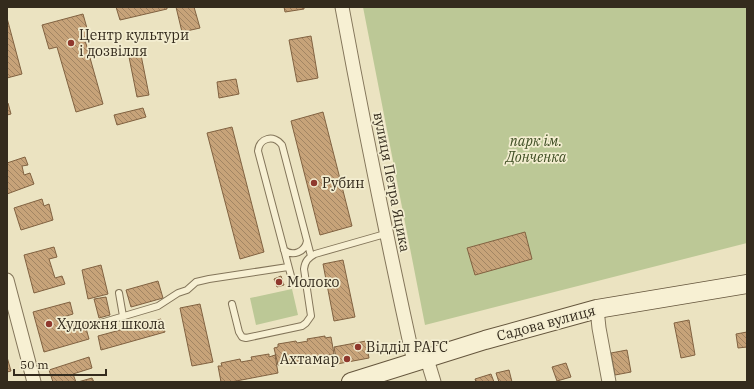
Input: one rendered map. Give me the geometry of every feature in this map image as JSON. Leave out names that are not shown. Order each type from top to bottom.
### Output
[{"type":"main road","name":"Садова вулиця","points":[[351,382],[485,340],[597,309],[747,284]]},
{"type":"street","name":"вулиця Петра Яцика","points":[[342,7],[385,234],[420,360],[434,382]]},
{"type":"street","points":[[7,280],[34,382]]},
{"type":"street","points":[[597,309],[598,328],[609,382]]},
{"type":"lane","points":[[291,276],[258,152],[260,144],[266,139],[273,138],[282,145],[311,256]]},
{"type":"lane","points":[[232,304],[239,332],[242,337],[302,326],[306,324],[311,316],[304,269],[306,261],[314,254],[385,234]]},
{"type":"lane","points":[[284,250],[291,253],[297,253],[303,250],[307,241]]},
{"type":"lane","points":[[94,325],[158,306],[187,290],[196,282],[288,267]]},
{"type":"lane","points":[[118,293],[123,316]]},
{"type":"green space","name":"парк ім. Донченка","points":[[363,7],[747,7],[747,243],[425,325]]},
{"type":"green space","points":[[292,289],[298,315],[256,325],[250,298]]},
{"type":"building","points":[[116,7],[167,7],[167,9],[120,20]]},
{"type":"building","points":[[176,7],[194,7],[200,28],[182,32]]},
{"type":"building","points":[[284,7],[304,7],[304,9],[285,12]]},
{"type":"building","points":[[83,14],[90,39],[85,40],[103,104],[76,112],[57,47],[49,49],[42,25]]},
{"type":"building","points":[[7,18],[22,74],[7,78]]},
{"type":"building","points":[[311,36],[318,78],[297,82],[289,40]]},
{"type":"building","points":[[141,55],[149,95],[137,97],[129,57]]},
{"type":"building","points":[[236,79],[239,94],[219,98],[217,82]]},
{"type":"building","points":[[7,103],[11,114],[7,115]]},
{"type":"building","points":[[143,108],[146,117],[117,125],[114,115]]},
{"type":"building","points":[[323,112],[352,226],[320,235],[291,121]]},
{"type":"building","points":[[232,127],[264,252],[240,259],[207,133]]},
{"type":"building","points":[[25,157],[28,165],[22,166],[24,175],[30,173],[34,184],[7,194],[7,163]]},
{"type":"building","points":[[42,199],[44,206],[49,204],[53,220],[21,230],[14,208]]},
{"type":"building","points":[[525,232],[532,259],[475,275],[467,248]]},
{"type":"building","points":[[54,247],[57,257],[49,259],[55,278],[62,276],[65,284],[34,293],[24,255]]},
{"type":"building","points":[[343,260],[355,317],[334,321],[323,264]]},
{"type":"building","points":[[101,265],[108,294],[88,299],[82,270]]},
{"type":"building","name":"Молоко","points":[[281,276],[284,285],[277,287],[274,279]]},
{"type":"building","points":[[158,281],[163,298],[131,307],[126,290]]},
{"type":"building","points":[[106,297],[110,315],[99,318],[94,299]]},
{"type":"building","name":"Художня школа","points":[[70,302],[73,314],[60,318],[62,327],[84,321],[89,339],[44,352],[33,312]]},
{"type":"building","points":[[200,304],[213,362],[192,366],[180,308]]},
{"type":"building","points":[[161,319],[165,332],[101,350],[98,336]]},
{"type":"building","points":[[689,320],[695,355],[681,358],[674,323]]},
{"type":"building","points":[[747,332],[747,347],[738,348],[736,334]]},
{"type":"building","points":[[325,336],[325,338],[331,337],[334,354],[278,365],[274,348],[278,347],[278,344],[296,341],[297,343],[308,341],[307,339]]},
{"type":"building","points":[[366,341],[369,358],[337,364],[334,347]]},
{"type":"building","points":[[627,350],[631,372],[615,375],[611,353]]},
{"type":"building","points":[[269,354],[269,357],[275,355],[278,373],[231,382],[221,382],[218,366],[222,366],[221,363],[240,359],[241,362],[252,360],[251,357]]},
{"type":"building","points":[[7,357],[11,371],[7,372]]},
{"type":"building","points":[[89,357],[92,368],[73,374],[76,382],[53,382],[49,370]]},
{"type":"building","points":[[566,363],[571,377],[557,381],[552,367]]},
{"type":"building","points":[[509,370],[512,382],[499,382],[496,373]]},
{"type":"building","points":[[491,374],[494,382],[476,382],[475,379]]},
{"type":"building","points":[[92,378],[94,382],[78,382]]},
{"type":"place","name":"Центр культури і дозвілля","points":[[71,43]]},
{"type":"place","name":"Рубин","points":[[314,183]]},
{"type":"place","name":"Молоко","points":[[279,282]]},
{"type":"place","name":"Художня школа","points":[[49,324]]},
{"type":"place","name":"Відділ РАГС","points":[[358,347]]},
{"type":"place","name":"Ахтамар","points":[[347,359]]}]
